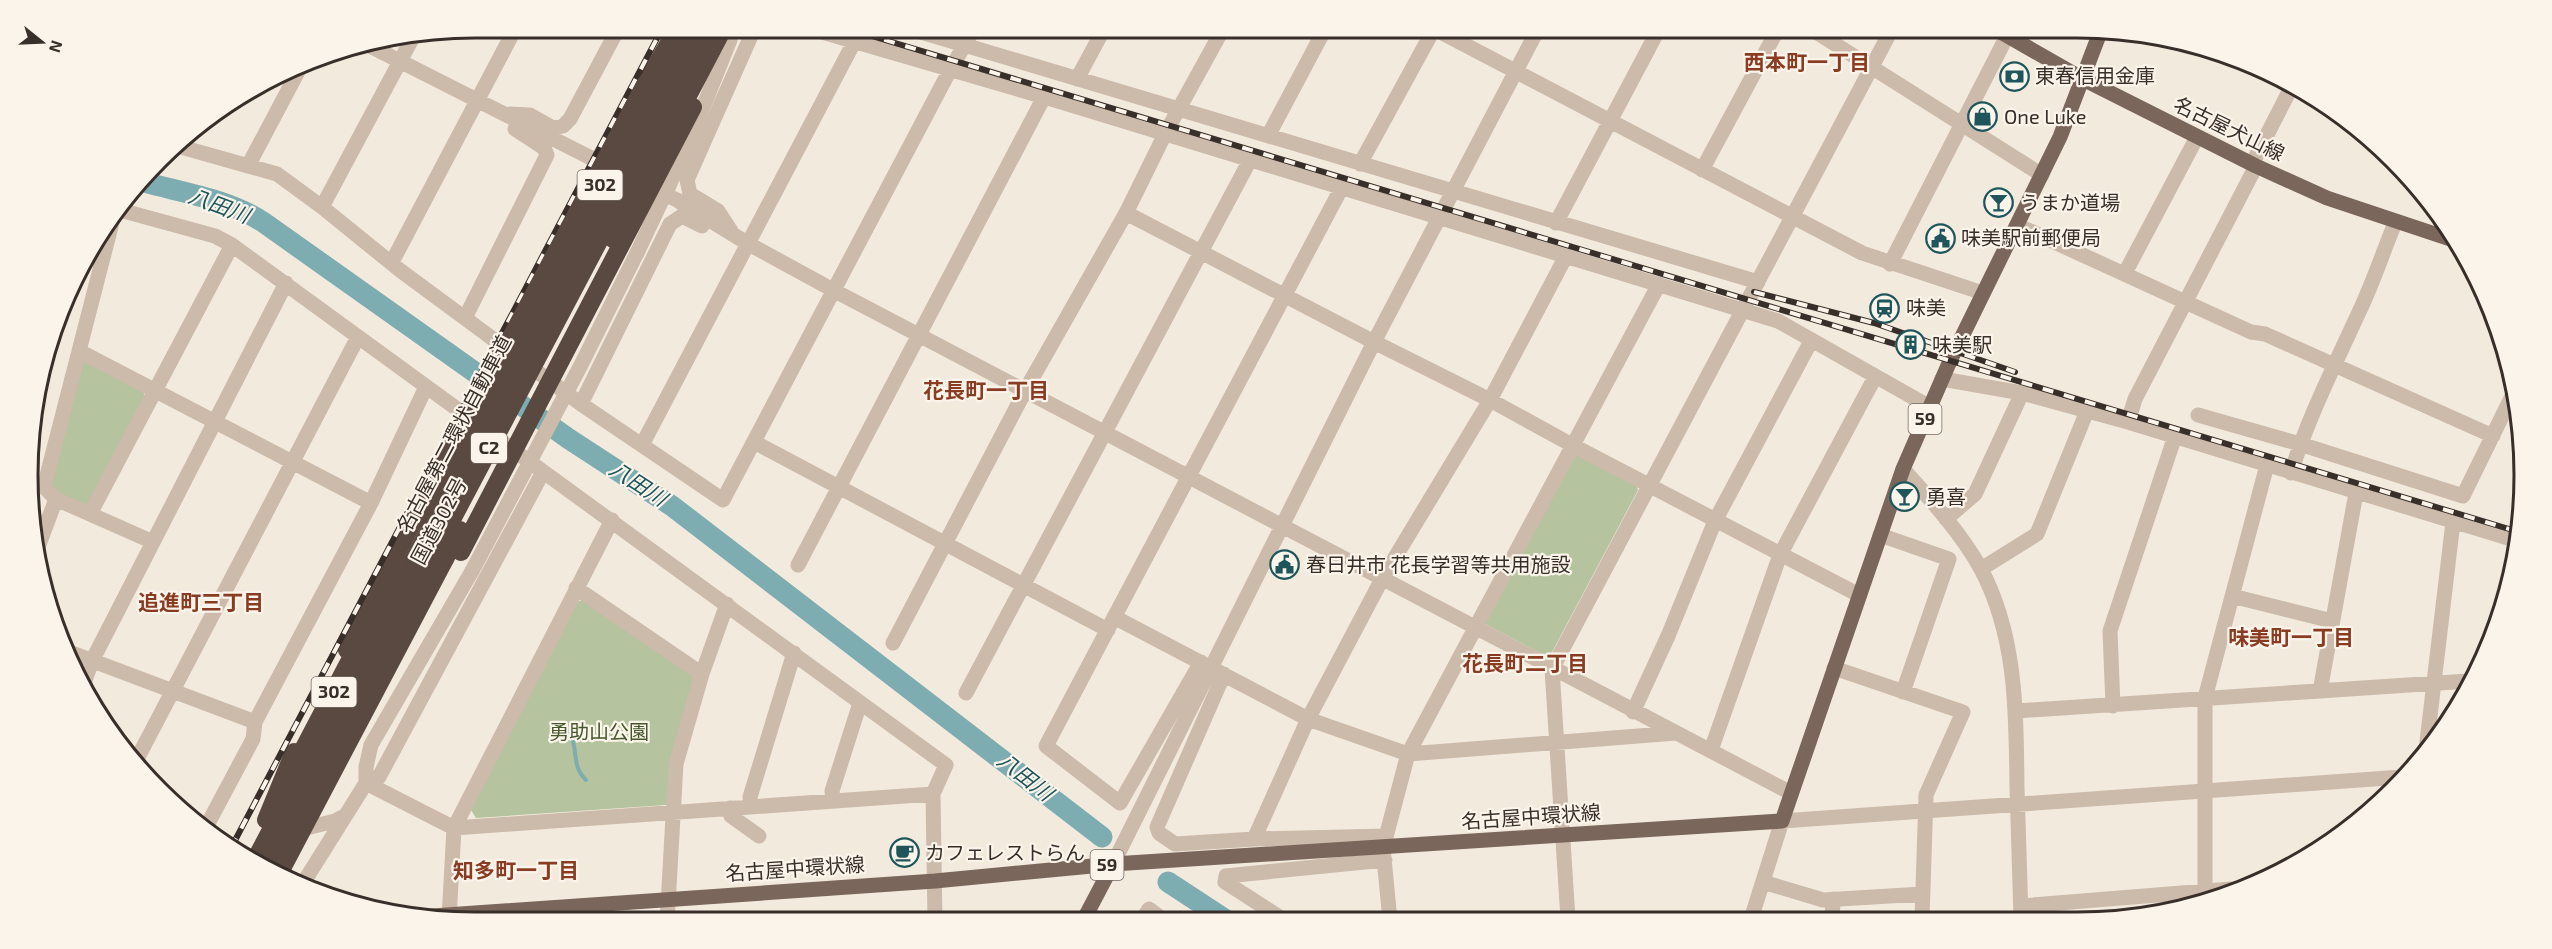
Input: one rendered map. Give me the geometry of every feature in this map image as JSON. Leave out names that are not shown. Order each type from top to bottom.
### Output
[{"type":"highway","points":[[250,849],[266,820],[287,765],[417,524],[645,83],[672,38]]},
{"type":"highway","name":"国道302号","points":[[417,524],[517,344],[678,38]]},
{"type":"highway","name":"名古屋第二環状自動車道","points":[[258,854],[688,38]]},
{"type":"highway","name":"名古屋第二環状自動車道","points":[[272,861],[706,38]]},
{"type":"highway","name":"国道302号","points":[[453,556],[613,239],[662,146],[724,38]]},
{"type":"highway","points":[[453,556],[693,107],[725,38]]},
{"type":"highway","name":"302","points":[[283,867],[391,660],[453,556]]},
{"type":"main road","name":"名古屋犬山線","points":[[2011,38],[2083,79],[2254,165],[2327,198],[2395,223],[2445,238]]},
{"type":"main road","name":"59","points":[[1782,821],[1904,469],[1942,379],[2060,137],[2098,38]]},
{"type":"main road","name":"名古屋中環状線","points":[[510,912],[934,881],[1113,864],[1782,821]]},
{"type":"main road","points":[[1088,912],[1113,864]]},
{"type":"street","points":[[392,262],[510,38]]},
{"type":"street","points":[[501,113],[530,115],[553,128],[563,126],[570,119],[613,38]]},
{"type":"street","points":[[307,878],[366,783],[366,767],[371,745],[472,571],[581,365],[637,253],[662,192],[693,131],[708,95],[726,38]]},
{"type":"street","points":[[731,38],[739,64]]},
{"type":"street","points":[[734,235],[718,211],[693,198],[686,186],[750,38]]},
{"type":"street","points":[[841,38],[1051,99],[1778,321],[1930,407]]},
{"type":"street","points":[[642,446],[856,38]]},
{"type":"street","points":[[942,38],[1758,282]]},
{"type":"street","points":[[184,148],[278,174],[581,404],[723,500],[950,70],[970,38]]},
{"type":"street","points":[[798,565],[920,334],[1051,99],[1072,77],[1098,38]]},
{"type":"street","points":[[893,643],[1025,391],[1126,213],[1165,134],[1218,38]]},
{"type":"street","points":[[1268,136],[1320,38]]},
{"type":"street","points":[[1360,164],[1428,38]]},
{"type":"street","points":[[1452,38],[1862,253],[1983,293]]},
{"type":"street","points":[[1113,864],[1374,342],[1533,38]]},
{"type":"street","points":[[1556,223],[1654,38]]},
{"type":"street","points":[[1702,170],[1773,38]]},
{"type":"street","points":[[1825,38],[2042,175]]},
{"type":"street","points":[[1567,912],[1552,669],[1887,38]]},
{"type":"street","points":[[1890,264],[2006,38]]},
{"type":"street","points":[[322,207],[409,42]]},
{"type":"street","points":[[376,49],[597,161]]},
{"type":"street","points":[[248,166],[295,76]]},
{"type":"street","points":[[708,95],[728,87]]},
{"type":"street","points":[[2128,422],[2135,399],[2289,92]]},
{"type":"street","points":[[465,318],[547,156],[544,148],[518,132],[501,113]]},
{"type":"street","points":[[662,146],[693,131]]},
{"type":"street","points":[[2125,273],[2196,137]]},
{"type":"street","points":[[966,693],[1250,160]]},
{"type":"street","points":[[1212,668],[1120,803],[1046,746],[1342,187]]},
{"type":"street","points":[[662,192],[747,243],[833,290],[1791,793]]},
{"type":"street","points":[[126,212],[215,236],[232,245],[286,282],[426,387],[946,765],[933,794],[935,912]]},
{"type":"street","points":[[1126,213],[1490,400],[1715,521],[1859,595]]},
{"type":"street","points":[[581,404],[674,220],[682,216],[707,229],[734,235]]},
{"type":"street","points":[[2291,473],[2300,444],[2333,365],[2360,311],[2395,223]]},
{"type":"street","points":[[2017,225],[2251,332],[2265,334],[2493,436]]},
{"type":"street","points":[[109,236],[79,351],[38,487],[56,499],[153,542]]},
{"type":"street","points":[[90,513],[232,245]]},
{"type":"street","points":[[1254,839],[1308,719],[1382,579],[1490,400],[1566,256]]},
{"type":"street","points":[[87,675],[92,661],[286,282]]},
{"type":"street","points":[[1389,912],[1385,848],[1407,754],[1659,284]]},
{"type":"street","points":[[139,754],[358,337]]},
{"type":"street","points":[[1634,712],[1715,521],[1811,340]]},
{"type":"street","points":[[79,351],[370,503]]},
{"type":"street","points":[[1711,750],[1780,555],[1875,377]]},
{"type":"street","points":[[1942,379],[2022,393],[2128,422],[2510,539]]},
{"type":"street","points":[[209,822],[253,739],[255,722],[370,503],[426,387]]},
{"type":"street","points":[[1946,519],[1975,494],[2022,393]]},
{"type":"street","points":[[2198,415],[2300,444],[2463,496],[2509,403]]},
{"type":"street","points":[[1981,569],[2037,534],[2087,411]]},
{"type":"street","points":[[2113,706],[2110,631],[2175,436]]},
{"type":"street","points":[[754,442],[1023,585],[1212,668],[1308,719],[1407,754],[1676,733]]},
{"type":"street","points":[[2205,892],[2205,698],[2267,465]]},
{"type":"street","points":[[1904,469],[1946,519],[1981,569],[1995,601],[2009,644],[2016,711],[2021,912],[2198,895]]},
{"type":"street","points":[[366,783],[379,777],[543,472]]},
{"type":"street","points":[[2320,691],[2356,493]]},
{"type":"street","points":[[42,537],[56,499]]},
{"type":"street","points":[[449,911],[454,828],[612,520]]},
{"type":"street","points":[[2428,736],[2453,522]]},
{"type":"street","points":[[1880,536],[1948,559]]},
{"type":"street","points":[[1903,692],[1948,559],[1967,549]]},
{"type":"street","points":[[576,588],[702,674]]},
{"type":"street","points":[[2232,596],[2332,621]]},
{"type":"street","points":[[667,912],[676,764],[702,674],[727,604]]},
{"type":"street","points":[[750,807],[750,797],[794,653]]},
{"type":"street","points":[[77,656],[255,722]]},
{"type":"street","points":[[1212,668],[1157,827],[1159,833],[1175,844],[1254,839],[1385,848]]},
{"type":"street","points":[[1834,668],[1963,712],[1926,795],[1922,912]]},
{"type":"street","points":[[2016,711],[2462,682]]},
{"type":"street","points":[[832,801],[832,791],[860,703]]},
{"type":"street","points":[[1753,912],[1782,821],[2393,778]]},
{"type":"street","points":[[366,783],[454,828],[933,794]]},
{"type":"street","points":[[730,808],[731,816],[759,836]]},
{"type":"street","points":[[303,830],[335,821],[346,815]]},
{"type":"street","points":[[1272,912],[1225,882],[1226,876],[1385,848]]},
{"type":"street","points":[[1763,882],[1823,900],[1923,894]]},
{"type":"street","points":[[1832,912],[1834,900]]},
{"type":"green space","points":[[86,361],[143,391],[145,397],[89,503],[85,505],[53,491],[51,486],[81,364]]},
{"type":"green space","points":[[1578,454],[1636,485],[1638,490],[1551,654],[1544,655],[1485,624],[1574,456]]},
{"type":"green space","name":"勇助山公園","points":[[583,600],[694,676],[670,801],[666,805],[476,818],[471,810],[577,602]]},
{"type":"waterway","name":"八田川","points":[[149,183],[220,202],[263,222],[569,439],[672,506],[1102,837]]},
{"type":"waterway","points":[[560,724],[572,737],[577,766],[586,780]]},
{"type":"waterway","name":"八田川","points":[[1168,882],[1214,912]]},
{"type":"railway","points":[[235,840],[657,38]]},
{"type":"railway","points":[[879,38],[2511,530]]},
{"type":"railway","points":[[1754,292],[1874,323],[2015,372]]},
{"type":"place","name":"東春信用金庫","points":[[2014,76]]},
{"type":"place","name":"One Luke","points":[[1983,117]]},
{"type":"place","name":"うまか道場","points":[[1999,203]]},
{"type":"place","name":"味美駅前郵便局","points":[[1940,238]]},
{"type":"place","name":"味美","points":[[1885,308]]},
{"type":"place","name":"味美駅","points":[[1911,345]]},
{"type":"place","name":"勇喜","points":[[1905,497]]},
{"type":"place","name":"春日井市 花長学習等共用施設","points":[[1285,565]]},
{"type":"place","name":"カフェレストらん","points":[[904,853]]},
{"type":"district","name":"西本町一丁目","points":[[1807,63]]},
{"type":"district","name":"花長町一丁目","points":[[986,391]]},
{"type":"district","name":"追進町三丁目","points":[[201,603]]},
{"type":"district","name":"味美町一丁目","points":[[2291,638]]},
{"type":"district","name":"花長町二丁目","points":[[1525,664]]},
{"type":"district","name":"知多町一丁目","points":[[516,871]]}]
